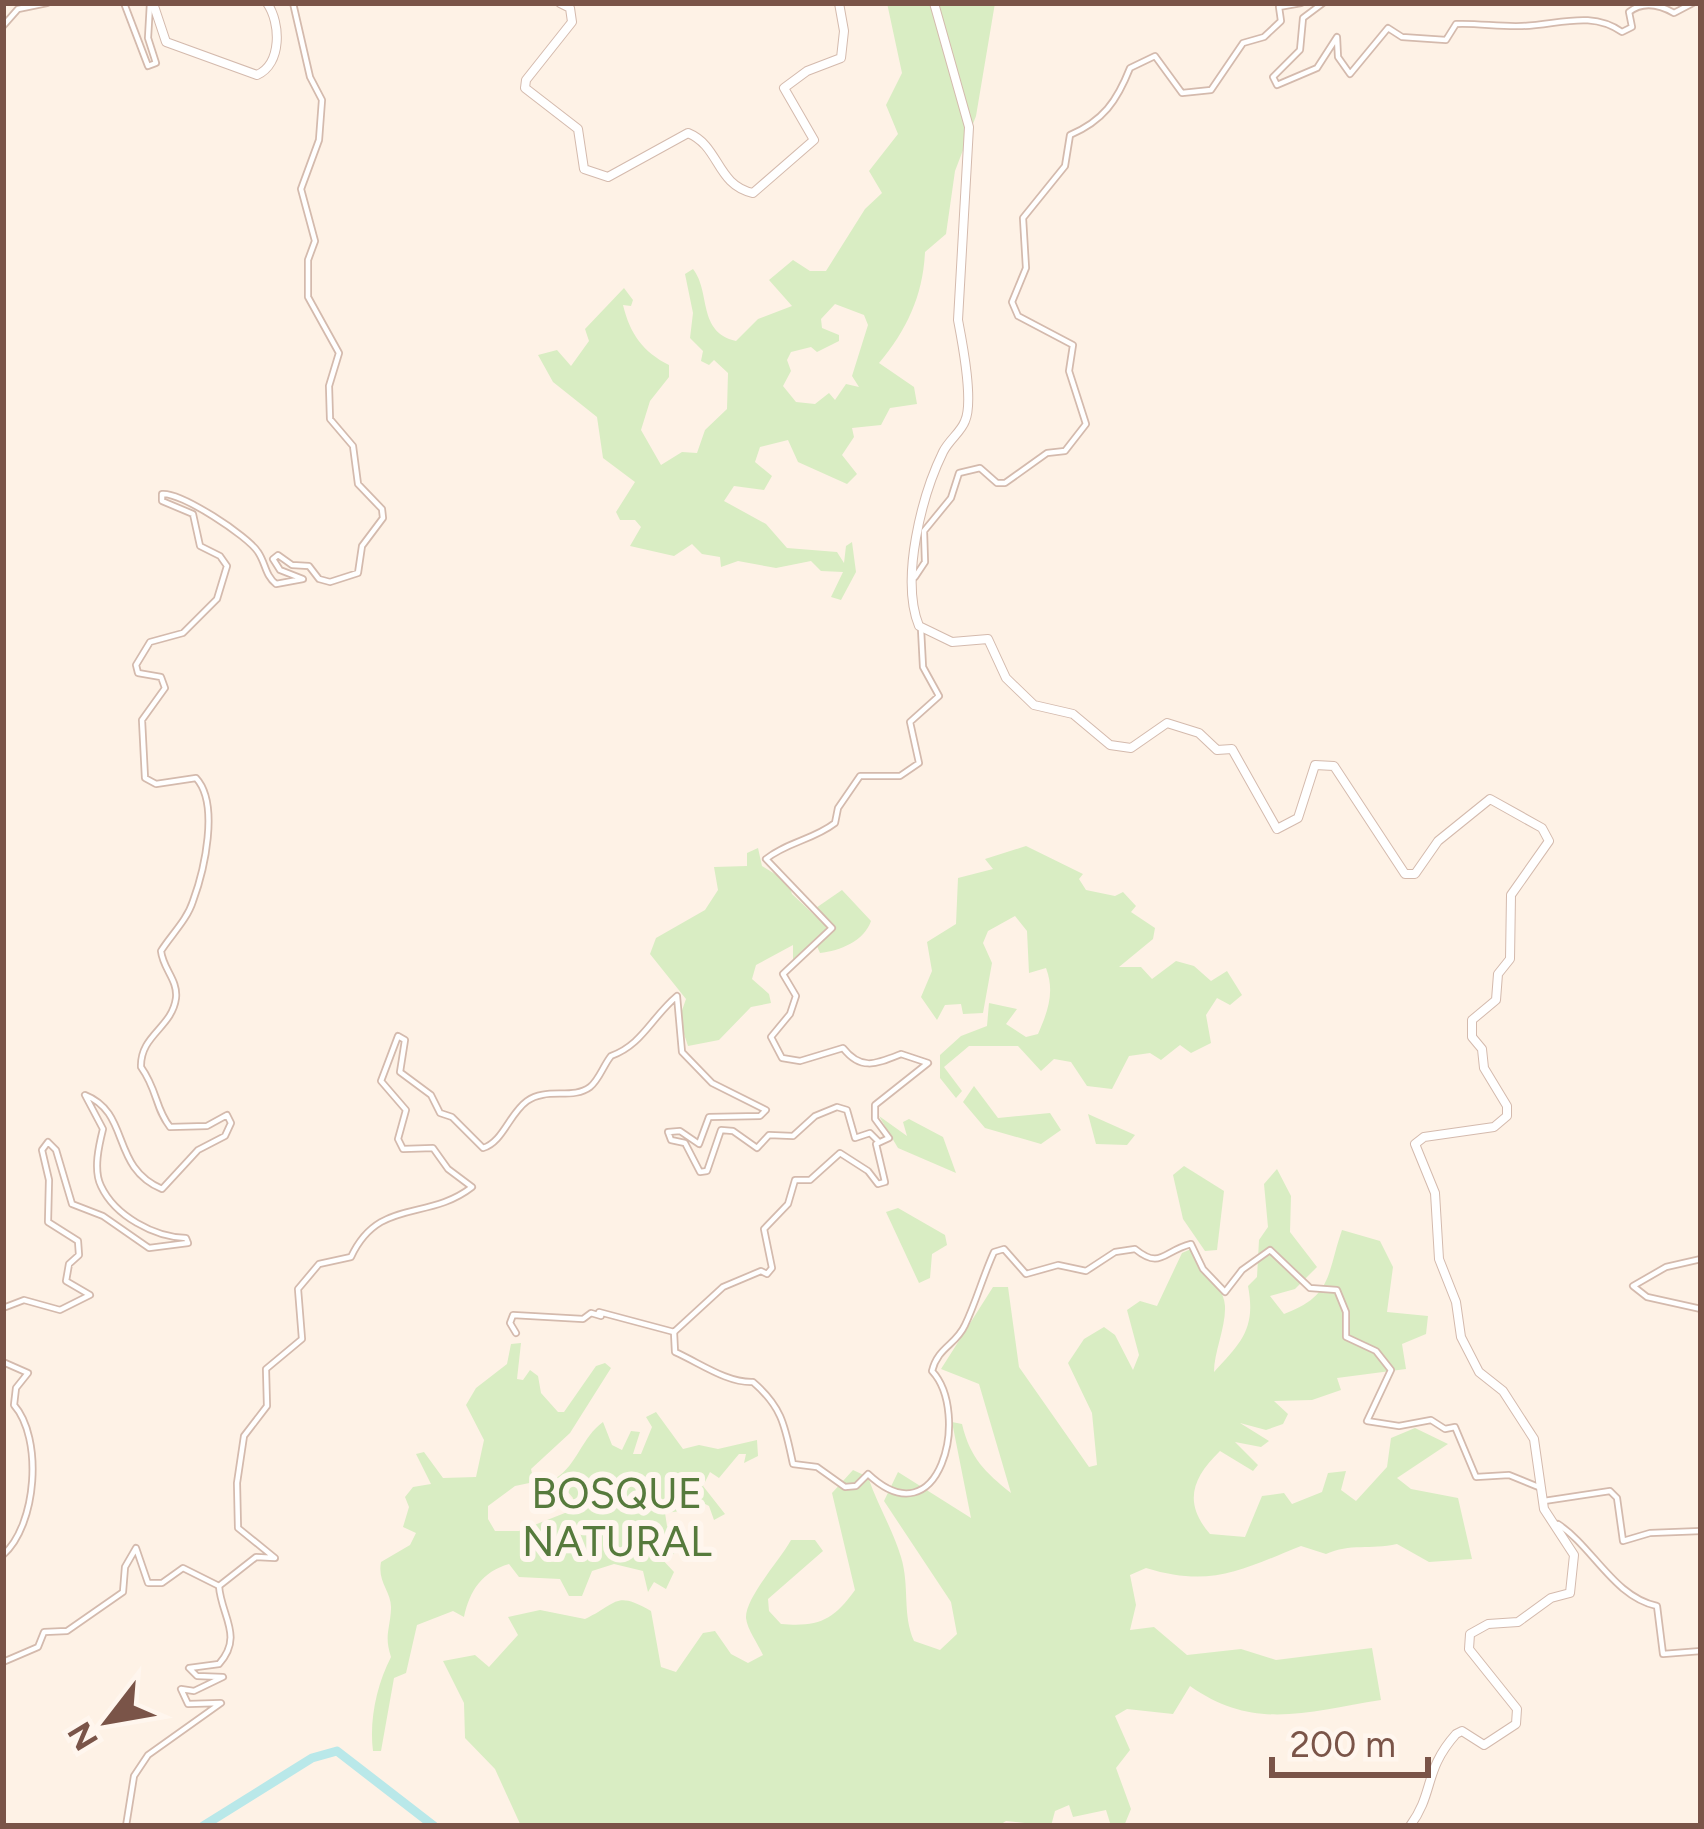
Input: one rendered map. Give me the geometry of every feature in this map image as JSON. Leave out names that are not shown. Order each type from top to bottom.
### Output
[{"type":"street","points":[[3,26],[18,9],[47,3]]},
{"type":"street","points":[[124,3],[148,66],[156,63],[148,38],[151,3]]},
{"type":"street","points":[[151,3],[166,42],[257,75],[268,68],[278,39],[278,24],[267,3]]},
{"type":"street","points":[[3,1308],[24,1300],[60,1310],[90,1294],[66,1281],[69,1264],[80,1255],[78,1241],[48,1222],[50,1180],[42,1150],[48,1142],[56,1150],[72,1204],[103,1216],[149,1248],[188,1243],[182,1237],[146,1232],[102,1188],[98,1149],[103,1129],[85,1095],[116,1120],[127,1162],[162,1189],[198,1150],[225,1136],[231,1123],[226,1115],[207,1126],[170,1127],[160,1113],[157,1087],[141,1067],[144,1044],[174,1008],[177,991],[161,951],[193,902],[208,811],[204,788],[196,778],[156,784],[146,778],[142,720],[165,688],[160,677],[138,673],[136,664],[150,642],[183,633],[217,599],[227,566],[220,556],[200,546],[193,514],[160,497],[169,492],[193,501],[216,523],[242,536],[276,584],[303,579],[280,570],[273,559],[278,555],[309,566],[319,579],[352,578],[358,573],[362,546],[383,518],[382,509],[358,484],[353,446],[330,419],[328,386],[339,353],[308,297],[308,260],[315,241],[303,212],[301,180],[320,140],[322,100],[310,77],[293,3]]},
{"type":"street","points":[[560,3],[570,8],[572,22],[526,80],[525,88],[578,130],[584,169],[608,177],[653,147],[688,133],[710,149],[724,179],[753,193],[814,140],[784,88],[807,71],[842,58],[839,3]]},
{"type":"street","points":[[879,1142],[890,1138],[874,1119],[875,1105],[928,1063],[901,1054],[872,1066],[858,1064],[843,1048],[800,1061],[782,1058],[771,1037],[790,1014],[796,996],[783,974],[832,928],[766,860],[802,839],[815,839],[835,823],[860,776],[900,776],[920,764],[910,722],[939,696],[923,667],[914,534],[927,493],[967,409],[966,342],[958,320],[969,127],[934,3]]},
{"type":"street","points":[[915,577],[925,562],[924,531],[951,498],[959,473],[980,468],[997,483],[1005,483],[1047,453],[1065,451],[1086,424],[1069,371],[1073,345],[1036,329],[1018,316],[1012,302],[1027,268],[1023,218],[1065,166],[1070,135],[1097,123],[1125,86],[1130,68],[1155,56],[1182,93],[1211,90],[1243,43],[1274,29],[1280,8],[1301,3]]},
{"type":"street","points":[[1322,3],[1304,18],[1300,50],[1273,76],[1276,85],[1317,68],[1337,37],[1338,57],[1349,74],[1388,28],[1426,41],[1445,40],[1456,24],[1476,23],[1529,26],[1605,20],[1622,32],[1632,27],[1629,12],[1634,8],[1661,5],[1674,14],[1693,3]]},
{"type":"street","points":[[920,626],[952,642],[988,639],[1006,679],[1034,705],[1084,719],[1121,750],[1167,722],[1199,733],[1217,750],[1232,749],[1277,829],[1298,818],[1315,765],[1334,766],[1405,874],[1415,874],[1438,841],[1490,799],[1546,832],[1550,842],[1511,895],[1510,959],[1498,974],[1496,1000],[1472,1021],[1472,1037],[1507,1106],[1507,1116],[1494,1127],[1424,1137],[1414,1144],[1436,1192],[1439,1259],[1456,1302],[1461,1337],[1479,1372],[1503,1391],[1534,1439],[1548,1518],[1574,1556],[1570,1593],[1538,1605],[1518,1622],[1480,1627],[1468,1639],[1469,1649],[1517,1709],[1516,1724],[1484,1745],[1462,1732],[1456,1734],[1426,1776],[1427,1798],[1410,1826]]},
{"type":"street","points":[[219,1586],[256,1557],[275,1558],[238,1528],[237,1483],[244,1436],[267,1406],[266,1369],[302,1339],[298,1289],[319,1264],[351,1257],[365,1230],[414,1207],[439,1208],[472,1186],[448,1168],[434,1148],[403,1149],[398,1139],[406,1110],[381,1081],[398,1036],[405,1040],[400,1072],[405,1079],[431,1095],[440,1113],[452,1118],[483,1148],[494,1144],[513,1113],[530,1098],[557,1090],[580,1092],[594,1084],[610,1056],[631,1049],[655,1013],[677,997],[682,1052],[712,1083],[766,1110],[760,1116],[709,1118],[699,1144],[680,1131],[668,1132],[671,1140],[686,1143],[700,1172],[707,1171],[721,1130],[734,1132],[757,1148],[769,1136],[793,1136],[815,1116],[837,1107],[847,1110],[855,1138],[870,1133],[879,1142],[885,1182],[878,1184],[868,1171],[840,1153],[810,1180],[795,1180],[788,1204],[764,1229],[772,1268],[723,1287],[674,1332]]},
{"type":"street","points":[[674,1332],[675,1352],[708,1363],[733,1383],[753,1382],[770,1397],[785,1416],[794,1464],[817,1467],[845,1487],[856,1486],[868,1474],[893,1493],[908,1495],[934,1478],[946,1453],[951,1433],[942,1382],[932,1371],[935,1360],[964,1329],[970,1301],[994,1252],[1004,1249],[1016,1256],[1025,1274],[1032,1274],[1058,1264],[1086,1270],[1115,1252],[1135,1249],[1147,1261],[1160,1262],[1191,1244],[1204,1269],[1225,1292],[1243,1270],[1270,1250],[1310,1288],[1337,1290],[1346,1312],[1346,1336],[1386,1360],[1391,1370],[1367,1421],[1399,1426],[1431,1420],[1445,1429],[1455,1427],[1476,1477],[1509,1475],[1543,1488]]},
{"type":"street","points":[[1701,1259],[1666,1267],[1633,1286],[1647,1297],[1701,1309]]},
{"type":"street","points":[[517,1334],[510,1323],[513,1315],[583,1319],[591,1313],[601,1316],[599,1312],[674,1332]]},
{"type":"street","points":[[3,1362],[27,1371],[14,1405],[26,1418],[34,1453],[29,1497],[11,1548],[3,1555]]},
{"type":"street","points":[[1544,1501],[1610,1491],[1617,1498],[1623,1541],[1651,1533],[1701,1532]]},
{"type":"street","points":[[1548,1518],[1582,1542],[1613,1580],[1643,1603],[1658,1606],[1663,1654],[1701,1651]]},
{"type":"street","points":[[4,1660],[38,1647],[44,1632],[70,1629],[121,1594],[136,1548],[148,1583],[160,1585],[183,1568],[219,1586],[233,1628],[228,1649],[219,1664],[189,1668],[197,1676],[224,1677],[194,1691],[181,1689],[188,1704],[221,1703],[148,1755],[134,1775],[125,1826]]},
{"type":"green space","points":[[887,3],[995,3],[976,116],[955,171],[946,234],[925,252],[912,311],[879,363],[914,387],[917,404],[890,408],[881,425],[852,428],[854,437],[842,455],[857,474],[847,484],[798,462],[788,440],[760,447],[755,462],[772,476],[764,490],[734,486],[724,501],[766,524],[787,548],[837,552],[844,563],[846,546],[852,542],[856,572],[841,600],[831,597],[843,572],[821,571],[811,561],[776,568],[738,561],[721,567],[720,557],[702,554],[692,544],[674,556],[630,546],[641,527],[635,520],[620,520],[616,512],[635,482],[603,458],[597,417],[553,382],[538,355],[557,350],[571,366],[589,341],[585,329],[624,288],[633,300],[631,306],[623,305],[629,325],[645,348],[669,365],[669,377],[650,401],[641,430],[661,465],[682,452],[697,453],[705,430],[727,409],[728,373],[714,360],[709,365],[701,361],[703,351],[690,338],[693,313],[685,274],[693,269],[698,278],[715,329],[736,341],[758,319],[792,306],[769,280],[793,260],[810,271],[826,271],[865,209],[882,193],[869,171],[898,134],[886,105],[902,73]],"holes":[[[835,304],[864,315],[868,325],[852,376],[859,387],[846,384],[835,400],[829,393],[815,404],[796,402],[783,386],[791,371],[787,360],[791,352],[811,347],[817,352],[839,341],[839,335],[822,328],[821,319]]]},
{"type":"green space","points":[[1026,846],[1083,874],[1079,879],[1086,890],[1115,896],[1123,892],[1136,906],[1131,912],[1155,928],[1153,939],[1119,967],[1141,967],[1152,979],[1176,961],[1194,966],[1211,981],[1227,971],[1242,995],[1230,1005],[1217,998],[1206,1015],[1211,1043],[1191,1053],[1180,1045],[1161,1060],[1150,1053],[1129,1056],[1112,1089],[1087,1086],[1071,1062],[1054,1059],[1041,1071],[1018,1046],[969,1046],[944,1067],[962,1091],[956,1098],[940,1078],[940,1055],[961,1036],[987,1026],[989,1003],[1017,1009],[1006,1024],[1026,1037],[1038,1034],[1049,1001],[1049,977],[1046,968],[1029,973],[1027,931],[1015,916],[988,931],[983,943],[992,963],[983,1013],[963,1014],[961,1004],[945,1005],[937,1020],[921,997],[932,971],[927,942],[956,924],[958,878],[993,869],[985,859]]},
{"type":"green space","points":[[758,848],[762,866],[788,882],[792,894],[829,929],[793,963],[793,945],[756,965],[752,979],[769,994],[771,1003],[751,1007],[719,1040],[688,1046],[679,1019],[686,999],[650,954],[656,938],[705,910],[718,890],[714,867],[747,866],[747,853]]},
{"type":"green space","points":[[842,890],[871,921],[850,944],[820,953],[816,944],[834,928],[813,910]]},
{"type":"green space","points":[[974,1086],[998,1118],[1050,1113],[1061,1130],[1041,1144],[985,1128],[963,1102]]},
{"type":"green space","points":[[1088,1114],[1135,1135],[1127,1145],[1096,1144]]},
{"type":"green space","points":[[879,1116],[907,1136],[903,1122],[909,1119],[943,1137],[956,1173],[898,1148]]},
{"type":"green space","points":[[1184,1166],[1224,1191],[1217,1250],[1205,1251],[1183,1219],[1173,1175]]},
{"type":"green space","points":[[1277,1169],[1291,1196],[1290,1232],[1317,1267],[1295,1289],[1270,1296],[1284,1314],[1320,1291],[1342,1230],[1380,1241],[1393,1267],[1387,1312],[1428,1316],[1426,1334],[1402,1344],[1406,1369],[1337,1378],[1341,1390],[1312,1400],[1274,1401],[1288,1414],[1283,1424],[1266,1430],[1240,1423],[1269,1441],[1261,1447],[1235,1442],[1258,1465],[1253,1471],[1220,1451],[1197,1481],[1196,1512],[1210,1534],[1245,1537],[1262,1496],[1284,1493],[1292,1504],[1322,1492],[1328,1473],[1346,1471],[1341,1490],[1356,1501],[1387,1467],[1391,1438],[1415,1428],[1448,1444],[1397,1478],[1411,1489],[1458,1498],[1472,1559],[1429,1562],[1397,1544],[1326,1554],[1301,1546],[1225,1574],[1189,1576],[1146,1568],[1130,1575],[1136,1605],[1130,1630],[1154,1627],[1187,1655],[1241,1649],[1276,1660],[1372,1648],[1381,1700],[1306,1713],[1260,1714],[1214,1700],[1190,1686],[1173,1714],[1127,1709],[1115,1716],[1130,1750],[1116,1768],[1131,1809],[1124,1826],[1111,1826],[1106,1810],[1073,1817],[1069,1805],[1055,1811],[1051,1826],[1006,1821],[998,1826],[521,1826],[495,1769],[465,1738],[464,1703],[443,1661],[475,1655],[489,1667],[518,1635],[508,1617],[540,1610],[585,1619],[623,1600],[651,1611],[661,1667],[676,1672],[703,1633],[715,1631],[731,1654],[748,1663],[763,1655],[748,1627],[747,1610],[791,1540],[815,1540],[823,1551],[768,1599],[769,1611],[781,1624],[824,1620],[855,1590],[832,1493],[853,1470],[868,1477],[898,1547],[914,1641],[940,1650],[957,1634],[951,1602],[884,1501],[898,1472],[971,1518],[952,1422],[962,1424],[980,1463],[1011,1493],[979,1384],[941,1369],[993,1287],[1008,1287],[1019,1367],[1089,1467],[1097,1465],[1092,1413],[1068,1363],[1084,1339],[1104,1327],[1115,1335],[1133,1370],[1139,1355],[1127,1310],[1140,1301],[1157,1306],[1182,1253],[1191,1249],[1223,1298],[1225,1314],[1214,1372],[1239,1343],[1248,1324],[1248,1286],[1257,1277],[1259,1240],[1268,1227],[1264,1184]]},
{"type":"green space","points":[[898,1208],[945,1235],[947,1245],[932,1254],[930,1278],[919,1283],[886,1212]]},
{"type":"green space","name":"BOSQUE NATURAL","points":[[521,1343],[517,1379],[523,1380],[530,1370],[538,1376],[541,1393],[558,1412],[564,1412],[596,1366],[605,1363],[611,1368],[570,1433],[531,1469],[534,1482],[515,1486],[488,1506],[495,1531],[519,1531],[570,1511],[573,1498],[556,1478],[603,1422],[612,1445],[622,1450],[631,1431],[640,1432],[633,1454],[641,1454],[652,1427],[646,1417],[656,1412],[683,1449],[699,1445],[718,1449],[757,1440],[758,1456],[744,1463],[746,1454],[739,1454],[719,1478],[710,1472],[703,1486],[725,1514],[714,1520],[709,1506],[684,1493],[681,1511],[665,1513],[667,1526],[678,1530],[674,1554],[660,1557],[674,1572],[666,1589],[654,1582],[648,1592],[643,1571],[614,1564],[592,1571],[582,1596],[569,1596],[560,1579],[519,1577],[509,1564],[479,1583],[464,1617],[453,1611],[417,1625],[406,1673],[394,1678],[381,1751],[373,1751],[375,1702],[391,1657],[391,1603],[381,1562],[410,1545],[416,1533],[403,1527],[409,1507],[405,1497],[413,1487],[431,1484],[416,1454],[424,1452],[443,1478],[476,1477],[484,1440],[466,1405],[476,1388],[507,1364],[511,1344]]},
{"type":"waterway","points":[[203,1826],[312,1758],[337,1751],[434,1826]]}]
